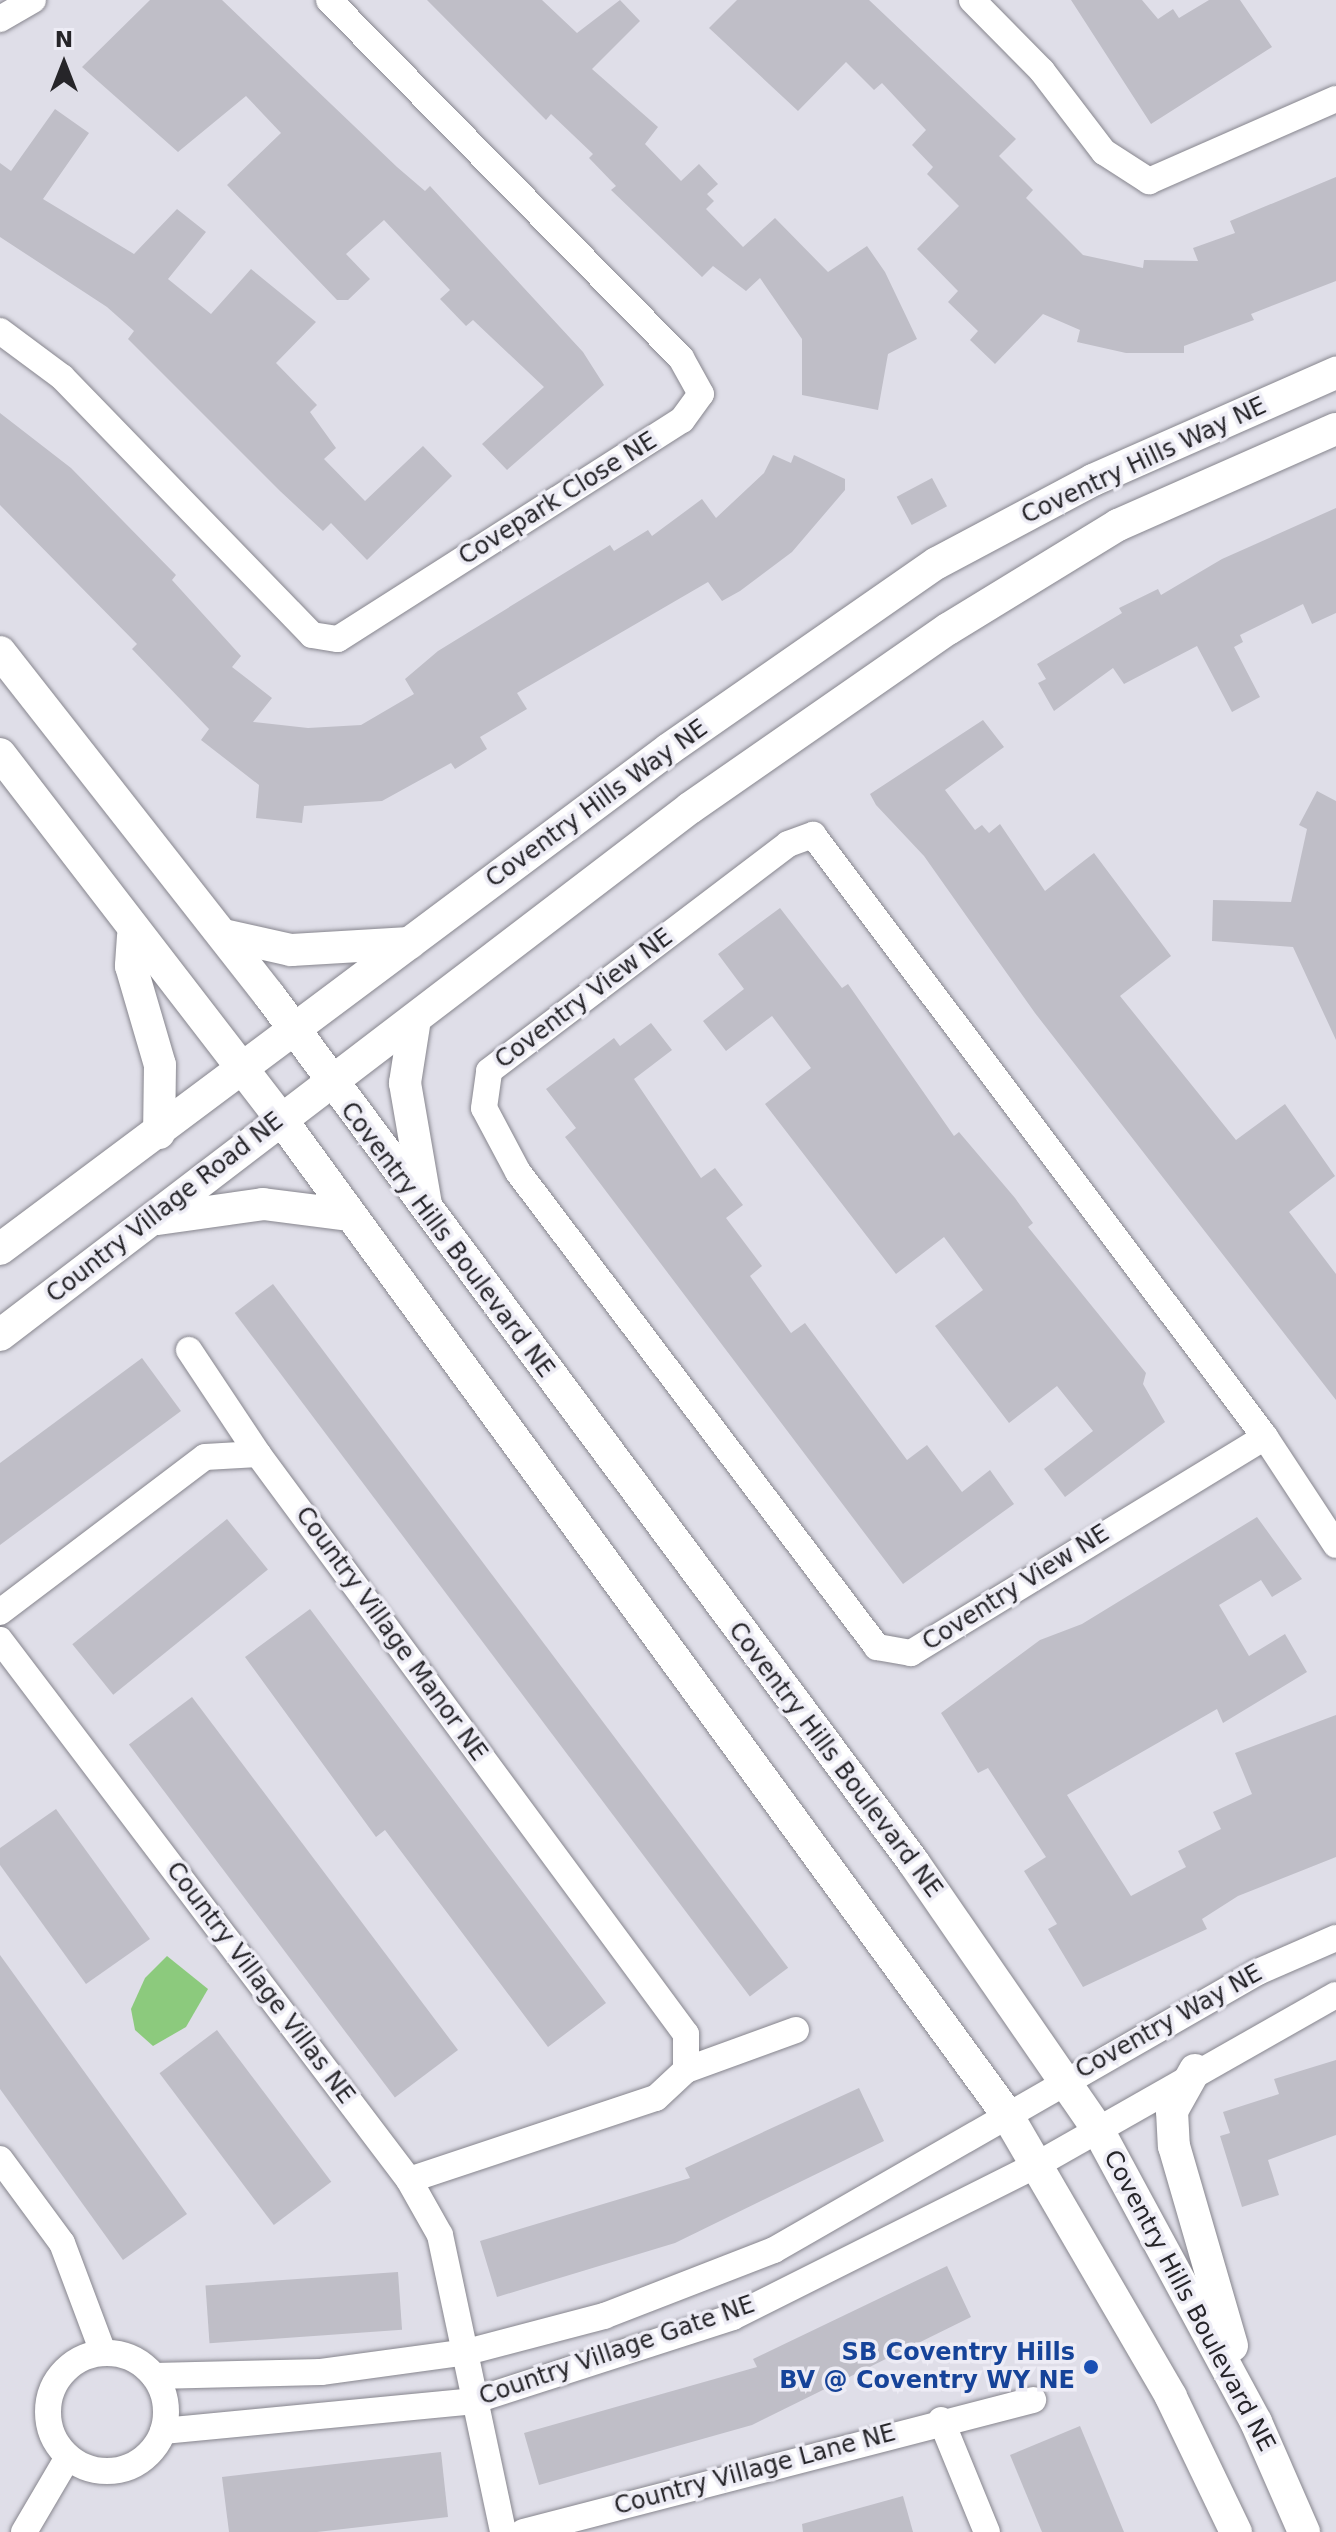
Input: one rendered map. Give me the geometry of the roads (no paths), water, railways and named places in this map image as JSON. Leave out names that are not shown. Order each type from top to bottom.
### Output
[{"type":"street","points":[[0,19],[33,0]]},
{"type":"street","name":"Covepark Close NE","points":[[0,331],[62,377],[312,635],[338,639],[682,420],[701,394],[681,358],[329,0]]},
{"type":"street","points":[[972,0],[1042,71],[1104,152],[1149,181],[1336,99]]},
{"type":"street","name":"Coventry Hills Way NE","points":[[295,1031],[669,749],[937,563],[1093,480],[1336,373]]},
{"type":"street","name":"Coventry Hills Way NE","points":[[327,1079],[415,1019],[690,808],[948,629],[1118,525],[1336,429]]},
{"type":"street","points":[[0,652],[224,935],[295,1031],[0,1249]]},
{"type":"street","points":[[0,754],[133,936],[281,1119],[1006,2113],[1040,2163],[1236,2532]]},
{"type":"street","name":"Coventry View NE","points":[[1265,1437],[911,1653],[877,1647],[518,1172],[484,1108],[489,1071],[788,844],[813,835],[1265,1437],[1336,1545]]},
{"type":"street","points":[[224,935],[291,950],[410,943]]},
{"type":"street","points":[[133,936],[131,966],[160,1065],[159,1133]]},
{"type":"street","points":[[415,1019],[406,1097],[429,1216]]},
{"type":"street","name":"Coventry Hills Boulevard NE","points":[[295,1031],[327,1079],[914,1863],[1097,2128],[1256,2422],[1304,2532]]},
{"type":"street","name":"Country Village Road NE","points":[[0,1335],[155,1219],[327,1079]]},
{"type":"street","points":[[155,1219],[263,1204],[350,1215]]},
{"type":"street","name":"Country Village Manor NE","points":[[189,1350],[258,1454],[686,2034],[686,2070]]},
{"type":"street","points":[[0,1612],[205,1457],[258,1454]]},
{"type":"street","name":"Country Village Villas NE","points":[[0,1640],[409,2180],[440,2235],[467,2352],[473,2401]]},
{"type":"street","name":"Coventry Way NE","points":[[1006,2113],[1258,1972],[1336,1938]]},
{"type":"street","points":[[1040,2163],[1195,2070],[1336,1995]]},
{"type":"street","points":[[409,2180],[656,2098],[686,2070],[796,2030]]},
{"type":"street","points":[[1195,2070],[1172,2111],[1174,2146],[1256,2422]]},
{"type":"street","name":"Country Village Gate NE","points":[[154,2376],[321,2372],[467,2352],[604,2316],[774,2250],[1006,2113]]},
{"type":"street","points":[[0,2159],[62,2243],[103,2352]]},
{"type":"street","name":"Country Village Gate NE","points":[[163,2431],[473,2401],[733,2317],[1040,2163]]},
{"type":"street","points":[[103,2352],[123,2355],[154,2376],[163,2393],[163,2431],[154,2448],[123,2469],[103,2471],[68,2457],[48,2423],[54,2383],[83,2357],[103,2352]]},
{"type":"street","name":"Country Village Lane NE","points":[[523,2532],[941,2420],[1033,2400]]},
{"type":"street","points":[[473,2401],[503,2532]]},
{"type":"street","points":[[941,2420],[987,2532]]},
{"type":"street","points":[[24,2532],[68,2457]]},
{"type":"place","name":"SB Coventry Hills BV @ Coventry WY NE","points":[[1091,2367]]}]
